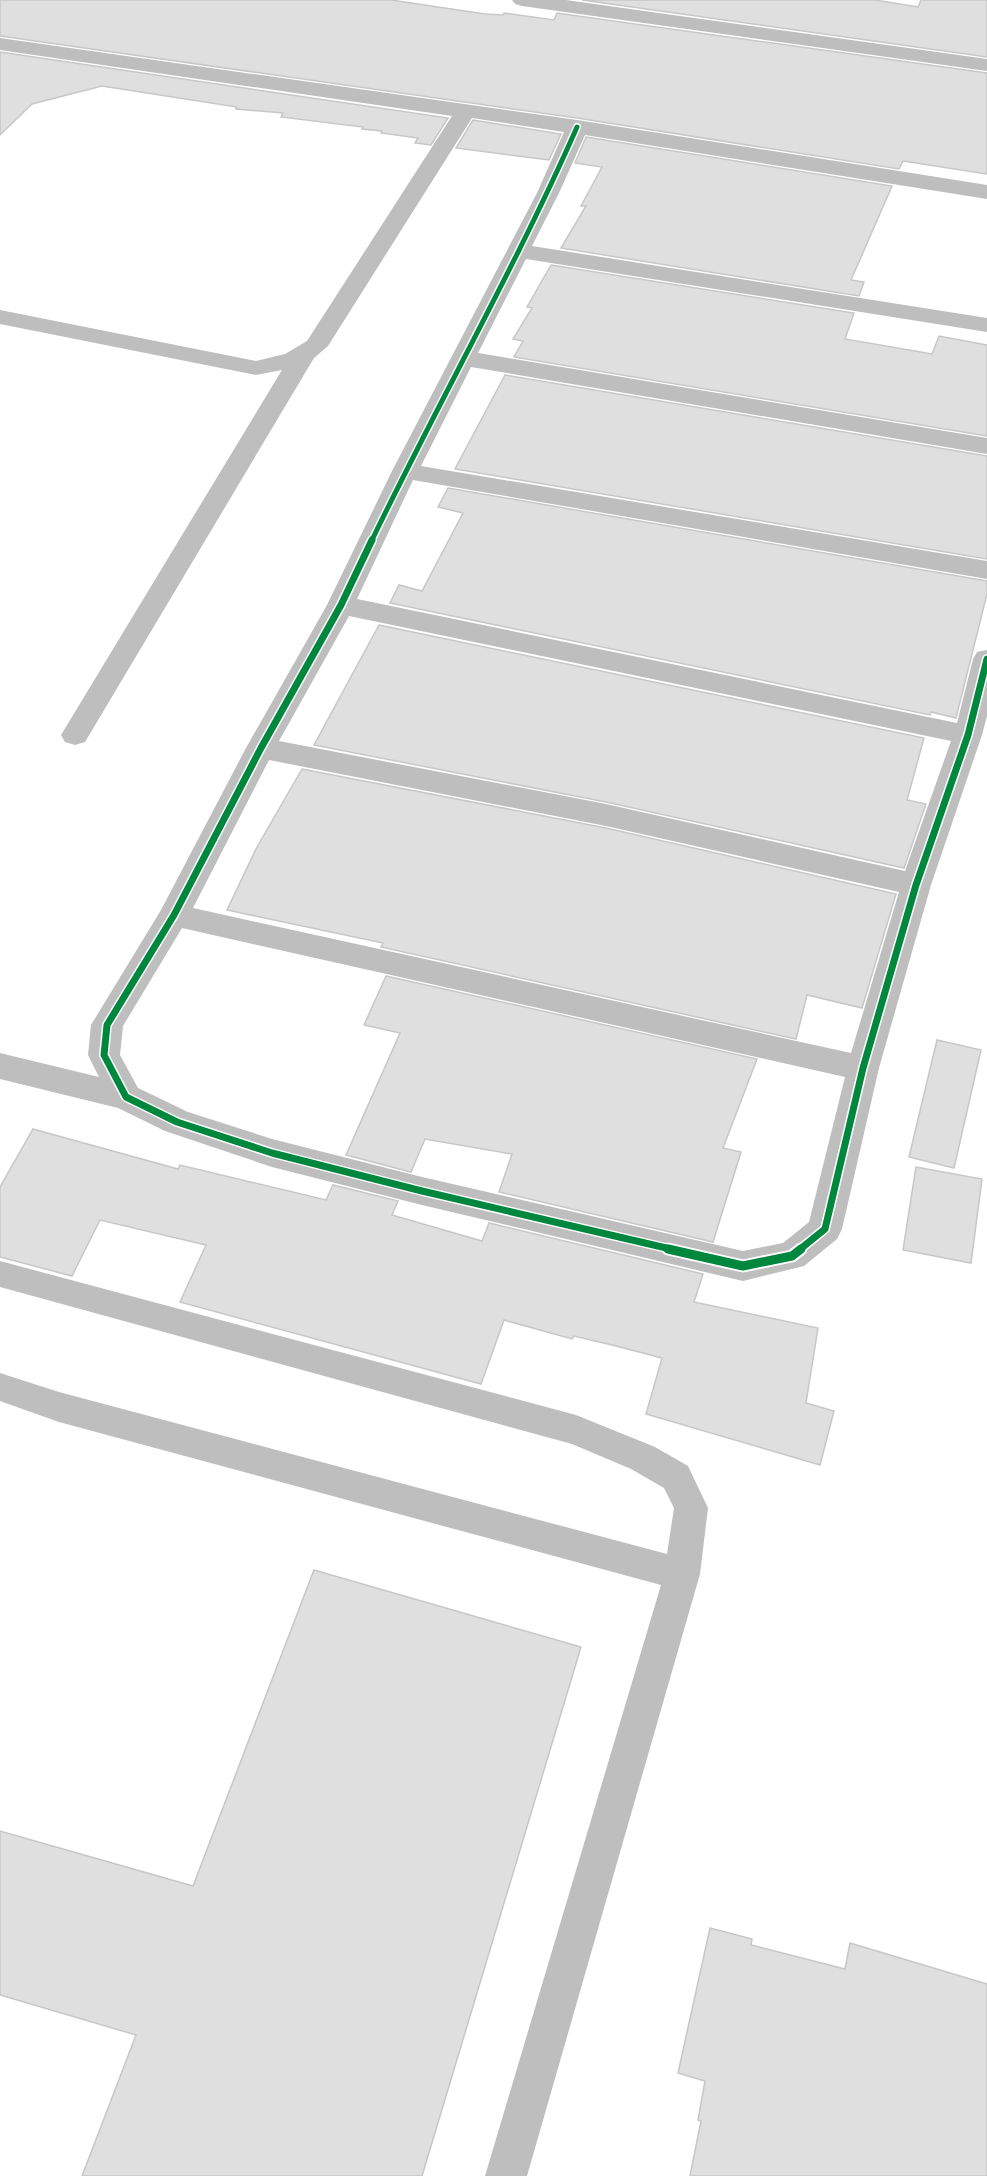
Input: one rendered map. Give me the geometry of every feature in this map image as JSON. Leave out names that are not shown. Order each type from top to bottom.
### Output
[{"type":"street","points":[[522,0],[987,65]]},
{"type":"street","points":[[3,48],[577,127],[987,192]]},
{"type":"street","points":[[0,317],[256,368],[293,360],[316,346],[466,111]]},
{"type":"street","points":[[126,1097],[104,1055],[107,1024],[174,915],[261,747],[340,605],[405,471],[548,193],[577,127]]},
{"type":"street","points":[[519,251],[987,325]]},
{"type":"street","points":[[75,735],[304,354]]},
{"type":"street","points":[[463,358],[987,446]]},
{"type":"street","points":[[405,471],[987,570]]},
{"type":"street","points":[[340,605],[968,735]]},
{"type":"street","points":[[0,1066],[126,1097],[177,1122],[272,1153],[422,1191],[744,1266],[792,1256],[825,1229],[863,1068],[916,885],[968,735],[987,659]]},
{"type":"street","points":[[261,747],[606,815],[916,885]]},
{"type":"street","points":[[174,915],[863,1068]]},
{"type":"lane","points":[[0,1274],[576,1430],[643,1458],[676,1477],[691,1508],[682,1574],[506,2176]]},
{"type":"lane","points":[[0,1387],[71,1410],[682,1574]]},
{"type":"building","points":[[0,0],[391,0],[485,14],[503,15],[504,13],[554,20],[557,13],[987,73],[987,174],[903,161],[899,169],[577,118],[0,36]]},
{"type":"building","points":[[582,0],[875,0],[918,7],[921,0],[987,0],[987,57]]},
{"type":"building","points":[[0,52],[448,118],[431,145],[415,143],[418,138],[381,133],[382,131],[362,129],[363,127],[281,117],[283,113],[236,109],[237,107],[102,86],[32,104],[0,135]]},
{"type":"building","points":[[473,120],[561,134],[549,160],[456,148]]},
{"type":"building","points":[[586,137],[892,186],[851,280],[864,282],[859,296],[561,248],[586,206],[581,206],[602,167],[575,163]]},
{"type":"building","points":[[551,265],[854,313],[845,339],[932,354],[939,336],[987,345],[987,436],[514,357],[523,341],[513,339],[532,308],[527,307]]},
{"type":"building","points":[[505,375],[987,456],[987,559],[455,469]]},
{"type":"building","points":[[448,488],[987,581],[987,594],[956,718],[931,712],[930,715],[390,603],[399,585],[422,591],[463,513],[438,507]]},
{"type":"building","points":[[379,625],[924,738],[907,800],[926,804],[904,868],[606,802],[314,745]]},
{"type":"building","points":[[302,769],[606,828],[896,894],[862,1008],[807,995],[796,1039],[381,947],[383,943],[227,910],[257,847]]},
{"type":"building","points":[[386,976],[757,1059],[723,1148],[741,1152],[713,1242],[499,1192],[512,1154],[425,1139],[411,1172],[346,1155],[400,1033],[364,1025]]},
{"type":"building","points":[[937,1040],[981,1050],[954,1168],[909,1157]]},
{"type":"building","points":[[33,1129],[178,1169],[180,1165],[326,1200],[333,1185],[398,1201],[392,1215],[482,1241],[489,1223],[703,1274],[694,1302],[818,1328],[806,1403],[834,1411],[820,1465],[646,1414],[662,1358],[612,1345],[574,1336],[572,1339],[504,1320],[481,1384],[180,1302],[206,1245],[100,1220],[72,1276],[0,1257],[0,1187]]},
{"type":"building","points":[[916,1167],[982,1179],[971,1263],[903,1250]]},
{"type":"building","points":[[314,1570],[581,1647],[422,2176],[82,2176],[136,2035],[0,1995],[0,1831],[193,1886]]},
{"type":"building","points":[[710,1928],[752,1939],[751,1945],[845,1969],[850,1943],[987,1984],[987,2176],[690,2176],[701,2121],[698,2120],[705,2081],[678,2073]]},
{"type":"cycle path","points":[[577,127],[548,193],[405,471],[341,605],[261,748],[174,915],[107,1025],[104,1055],[126,1097],[177,1122],[272,1153],[422,1191],[743,1266],[792,1256],[825,1229],[863,1068],[916,885],[968,735],[987,659]]}]
